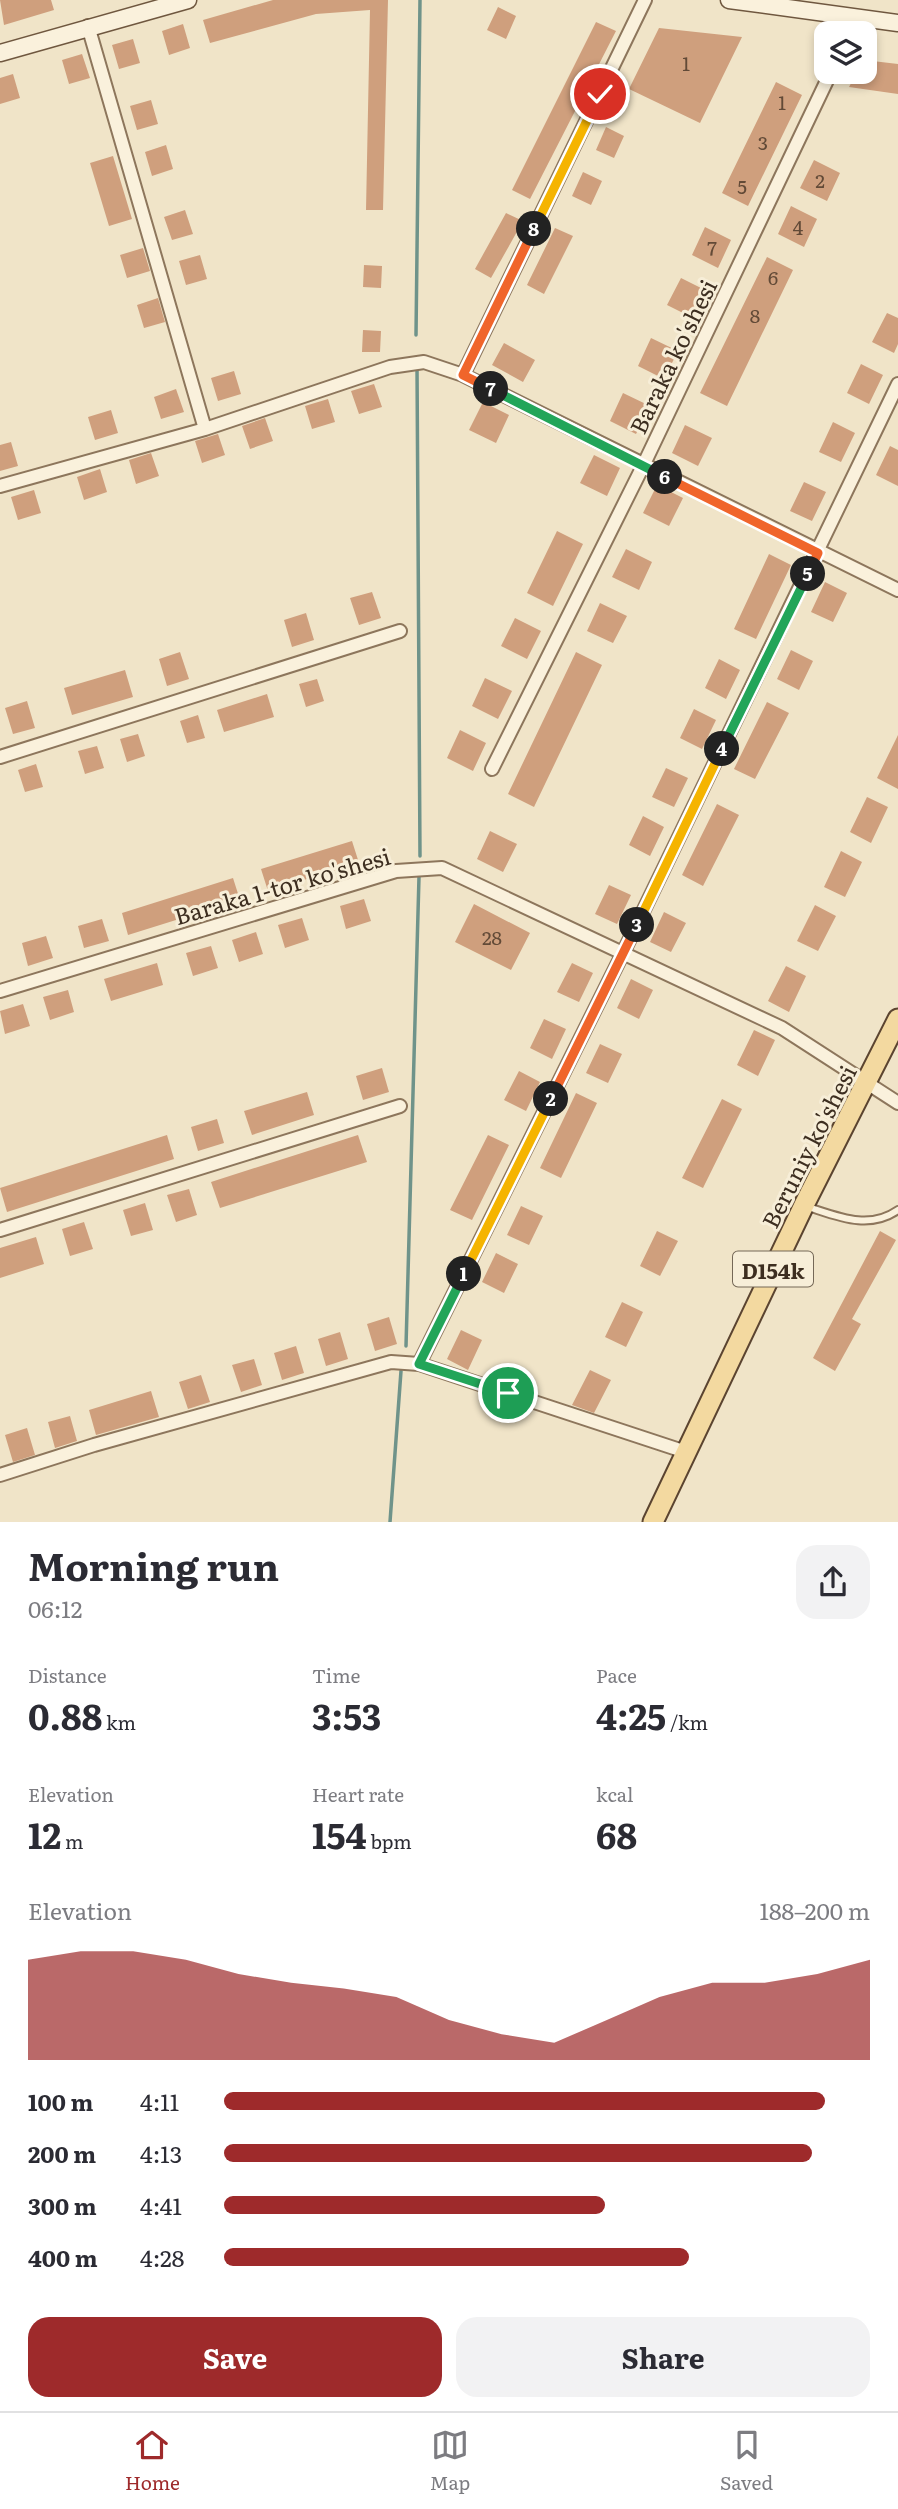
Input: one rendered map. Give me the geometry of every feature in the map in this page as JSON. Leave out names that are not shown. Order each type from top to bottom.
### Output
[{"type":"main road","name":"Beruniy ko'shesi","points":[[653,1522],[804,1205],[898,1019]]},
{"type":"street","points":[[0,53],[88,26],[188,0]]},
{"type":"street","points":[[463,375],[645,0]]},
{"type":"street","points":[[729,0],[773,3],[836,21]]},
{"type":"street","points":[[877,24],[898,23]]},
{"type":"street","points":[[88,26],[205,429]]},
{"type":"street","name":"Baraka ko'shesi","points":[[492,769],[643,466],[825,84]]},
{"type":"street","points":[[0,486],[205,429],[390,367],[424,362],[463,375],[818,553],[898,590]]},
{"type":"street","points":[[419,1364],[623,953],[898,384]]},
{"type":"street","points":[[0,757],[400,631]]},
{"type":"street","name":"Baraka 1-tor ko'shesi","points":[[0,991],[396,871],[442,868],[782,1028],[898,1102]]},
{"type":"street","points":[[0,1230],[400,1106]]},
{"type":"street","points":[[0,1475],[94,1445],[391,1362],[419,1364],[686,1452]]},
{"type":"lane","points":[[804,1205],[868,1222],[887,1218],[898,1210]]},
{"type":"building","points":[[0,0],[51,0],[54,10],[4,25]]},
{"type":"building","points":[[273,0],[388,0],[383,210],[366,210],[370,10],[316,14],[210,43],[203,20]]},
{"type":"building","points":[[498,7],[516,16],[506,39],[487,30]]},
{"type":"building","points":[[596,22],[616,31],[530,199],[512,190]]},
{"type":"building","points":[[183,24],[190,48],[169,55],[162,31]]},
{"type":"building","points":[[659,28],[742,37],[700,123],[629,89]]},
{"type":"building","points":[[133,39],[140,63],[119,69],[112,45]]},
{"type":"building","points":[[82,54],[90,78],[69,84],[62,60]]},
{"type":"building","points":[[877,62],[898,64],[898,94],[849,87],[851,84],[877,84]]},
{"type":"building","points":[[13,74],[20,98],[0,104],[0,78]]},
{"type":"building","points":[[776,82],[802,95],[748,206],[722,193]]},
{"type":"building","points":[[151,100],[158,124],[137,130],[130,106]]},
{"type":"building","points":[[606,127],[624,136],[614,158],[596,150]]},
{"type":"building","points":[[166,145],[173,169],[152,176],[145,152]]},
{"type":"building","points":[[113,156],[132,219],[109,226],[90,163]]},
{"type":"building","points":[[814,160],[840,173],[827,201],[800,188]]},
{"type":"building","points":[[583,172],[602,181],[591,205],[572,196]]},
{"type":"building","points":[[791,206],[817,219],[804,247],[778,234]]},
{"type":"building","points":[[185,210],[193,234],[172,240],[164,217]]},
{"type":"building","points":[[506,213],[523,221],[491,278],[475,269]]},
{"type":"building","points":[[705,227],[731,240],[718,268],[692,255]]},
{"type":"building","points":[[555,228],[573,236],[544,294],[527,285]]},
{"type":"building","points":[[143,248],[150,271],[127,278],[120,255]]},
{"type":"building","points":[[200,255],[207,279],[186,285],[179,261]]},
{"type":"building","points":[[767,257],[793,270],[727,406],[700,393]]},
{"type":"building","points":[[364,265],[382,266],[381,288],[363,287]]},
{"type":"building","points":[[681,278],[707,291],[693,318],[667,305]]},
{"type":"building","points":[[158,298],[165,322],[144,328],[137,305]]},
{"type":"building","points":[[887,313],[898,318],[898,344],[894,353],[872,342]]},
{"type":"building","points":[[363,330],[381,331],[380,352],[362,352]]},
{"type":"building","points":[[651,338],[678,351],[664,379],[638,366]]},
{"type":"building","points":[[504,343],[535,360],[523,382],[492,365]]},
{"type":"building","points":[[861,364],[883,375],[869,404],[847,393]]},
{"type":"building","points":[[234,371],[241,394],[218,401],[211,378]]},
{"type":"building","points":[[374,384],[382,407],[359,414],[351,391]]},
{"type":"building","points":[[176,389],[184,412],[161,419],[154,397]]},
{"type":"building","points":[[623,393],[650,406],[636,434],[610,421]]},
{"type":"building","points":[[328,399],[335,422],[312,429],[305,406]]},
{"type":"building","points":[[483,402],[509,415],[496,443],[469,430]]},
{"type":"building","points":[[111,410],[118,433],[95,440],[88,417]]},
{"type":"building","points":[[265,418],[273,441],[250,449],[242,426]]},
{"type":"building","points":[[833,422],[855,433],[841,462],[819,452]]},
{"type":"building","points":[[685,425],[712,438],[698,466],[672,453]]},
{"type":"building","points":[[218,434],[225,455],[202,463],[195,441]]},
{"type":"building","points":[[11,442],[18,466],[0,471],[0,445]]},
{"type":"building","points":[[890,446],[898,450],[898,486],[876,475]]},
{"type":"building","points":[[151,453],[159,476],[136,484],[129,460]]},
{"type":"building","points":[[594,455],[620,468],[607,496],[580,483]]},
{"type":"building","points":[[100,469],[107,492],[84,500],[77,477]]},
{"type":"building","points":[[804,482],[826,492],[812,521],[790,511]]},
{"type":"building","points":[[657,485],[683,498],[669,526],[643,513]]},
{"type":"building","points":[[34,490],[41,513],[18,520],[11,497]]},
{"type":"building","points":[[557,531],[583,544],[553,606],[527,593]]},
{"type":"building","points":[[626,549],[652,562],[639,590],[612,577]]},
{"type":"building","points":[[769,554],[791,565],[756,639],[734,629]]},
{"type":"building","points":[[825,582],[847,593],[833,622],[811,612]]},
{"type":"building","points":[[372,592],[381,618],[359,625],[350,598]]},
{"type":"building","points":[[600,603],[627,616],[613,643],[587,631]]},
{"type":"building","points":[[306,613],[314,640],[292,647],[284,620]]},
{"type":"building","points":[[515,618],[541,631],[527,659],[501,646]]},
{"type":"building","points":[[791,650],[813,661],[799,690],[777,679]]},
{"type":"building","points":[[180,652],[189,679],[167,686],[159,659]]},
{"type":"building","points":[[576,652],[602,665],[534,807],[508,794]]},
{"type":"building","points":[[719,659],[740,670],[726,699],[705,688]]},
{"type":"building","points":[[125,670],[133,697],[72,715],[64,688]]},
{"type":"building","points":[[485,678],[512,691],[498,719],[472,706]]},
{"type":"building","points":[[317,679],[324,701],[306,707],[299,684]]},
{"type":"building","points":[[267,694],[274,717],[224,732],[217,710]]},
{"type":"building","points":[[27,701],[35,728],[13,734],[5,708]]},
{"type":"building","points":[[767,702],[789,713],[755,779],[734,769]]},
{"type":"building","points":[[694,709],[716,720],[702,749],[680,738]]},
{"type":"building","points":[[198,715],[205,738],[187,743],[180,721]]},
{"type":"building","points":[[460,730],[486,743],[473,771],[447,758]]},
{"type":"building","points":[[138,734],[145,756],[127,762],[120,739]]},
{"type":"building","points":[[898,735],[898,789],[877,778]]},
{"type":"building","points":[[97,746],[104,768],[85,774],[78,751]]},
{"type":"building","points":[[36,764],[43,787],[25,792],[18,770]]},
{"type":"building","points":[[666,768],[688,778],[674,807],[652,797]]},
{"type":"building","points":[[867,797],[888,807],[871,843],[850,832]]},
{"type":"building","points":[[717,804],[739,815],[703,886],[682,875]]},
{"type":"building","points":[[643,816],[664,827],[650,856],[629,845]]},
{"type":"building","points":[[490,831],[517,844],[503,872],[477,859]]},
{"type":"building","points":[[352,841],[359,863],[268,891],[261,869]]},
{"type":"building","points":[[841,851],[862,862],[845,897],[824,887]]},
{"type":"building","points":[[233,878],[240,900],[128,935],[122,913]]},
{"type":"building","points":[[609,885],[631,895],[617,924],[595,914]]},
{"type":"building","points":[[364,899],[371,921],[346,929],[340,906]]},
{"type":"building","points":[[474,904],[530,933],[511,970],[455,942]]},
{"type":"building","points":[[815,905],[836,916],[818,951],[797,941]]},
{"type":"building","points":[[664,912],[686,923],[671,952],[650,942]]},
{"type":"building","points":[[302,918],[309,940],[285,948],[278,925]]},
{"type":"building","points":[[102,919],[109,941],[84,948],[78,926]]},
{"type":"building","points":[[256,932],[263,954],[239,962],[232,940]]},
{"type":"building","points":[[46,936],[53,958],[28,966],[22,943]]},
{"type":"building","points":[[211,946],[218,968],[193,976],[186,953]]},
{"type":"building","points":[[157,963],[163,985],[111,1001],[104,979]]},
{"type":"building","points":[[572,963],[593,973],[579,1002],[557,992]]},
{"type":"building","points":[[786,966],[806,976],[789,1012],[768,1001]]},
{"type":"building","points":[[631,979],[653,990],[639,1019],[617,1008]]},
{"type":"building","points":[[68,990],[74,1012],[50,1020],[43,997]]},
{"type":"building","points":[[23,1004],[30,1026],[5,1034],[0,1011]]},
{"type":"building","points":[[544,1019],[566,1029],[552,1059],[530,1048]]},
{"type":"building","points":[[754,1030],[775,1040],[758,1076],[737,1065]]},
{"type":"building","points":[[600,1044],[622,1054],[608,1083],[586,1073]]},
{"type":"building","points":[[382,1068],[389,1092],[363,1100],[356,1076]]},
{"type":"building","points":[[519,1071],[540,1082],[526,1111],[504,1100]]},
{"type":"building","points":[[307,1092],[314,1115],[252,1135],[244,1111]]},
{"type":"building","points":[[576,1093],[597,1103],[561,1178],[540,1168]]},
{"type":"building","points":[[722,1099],[742,1109],[703,1188],[682,1178]]},
{"type":"building","points":[[217,1119],[224,1143],[198,1151],[191,1127]]},
{"type":"building","points":[[167,1135],[174,1159],[7,1212],[0,1188]]},
{"type":"building","points":[[358,1135],[367,1162],[220,1208],[211,1182]]},
{"type":"building","points":[[488,1135],[509,1145],[472,1220],[450,1210]]},
{"type":"building","points":[[189,1189],[197,1215],[176,1222],[167,1195]]},
{"type":"building","points":[[145,1203],[153,1230],[131,1236],[123,1210]]},
{"type":"building","points":[[521,1206],[543,1216],[529,1245],[507,1235]]},
{"type":"building","points":[[84,1222],[93,1249],[70,1256],[62,1229]]},
{"type":"building","points":[[657,1231],[678,1241],[660,1276],[640,1266]]},
{"type":"building","points":[[880,1231],[896,1240],[852,1319],[861,1324],[835,1371],[813,1358]]},
{"type":"building","points":[[36,1237],[44,1264],[0,1278],[0,1248]]},
{"type":"building","points":[[496,1253],[518,1264],[504,1293],[482,1282]]},
{"type":"building","points":[[622,1302],[643,1312],[626,1347],[605,1337]]},
{"type":"building","points":[[389,1317],[397,1344],[375,1351],[367,1324]]},
{"type":"building","points":[[461,1330],[482,1340],[468,1370],[447,1359]]},
{"type":"building","points":[[340,1332],[348,1359],[326,1366],[318,1339]]},
{"type":"building","points":[[296,1346],[304,1373],[282,1380],[274,1353]]},
{"type":"building","points":[[254,1359],[262,1385],[241,1392],[232,1365]]},
{"type":"building","points":[[590,1370],[611,1380],[594,1413],[572,1405]]},
{"type":"building","points":[[201,1375],[210,1402],[188,1409],[179,1382]]},
{"type":"building","points":[[151,1391],[159,1417],[96,1435],[89,1410]]},
{"type":"building","points":[[70,1416],[77,1441],[55,1448],[48,1422]]},
{"type":"building","points":[[27,1428],[35,1455],[13,1462],[5,1435]]},
{"type":"waterway","points":[[416,335],[420,0]]},
{"type":"waterway","points":[[417,366],[420,856]]},
{"type":"waterway","points":[[406,1346],[419,877]]},
{"type":"waterway","points":[[390,1522],[401,1371]]},
{"type":"route","points":[[508,1393],[419,1364],[818,553],[463,375],[600,94]]}]
